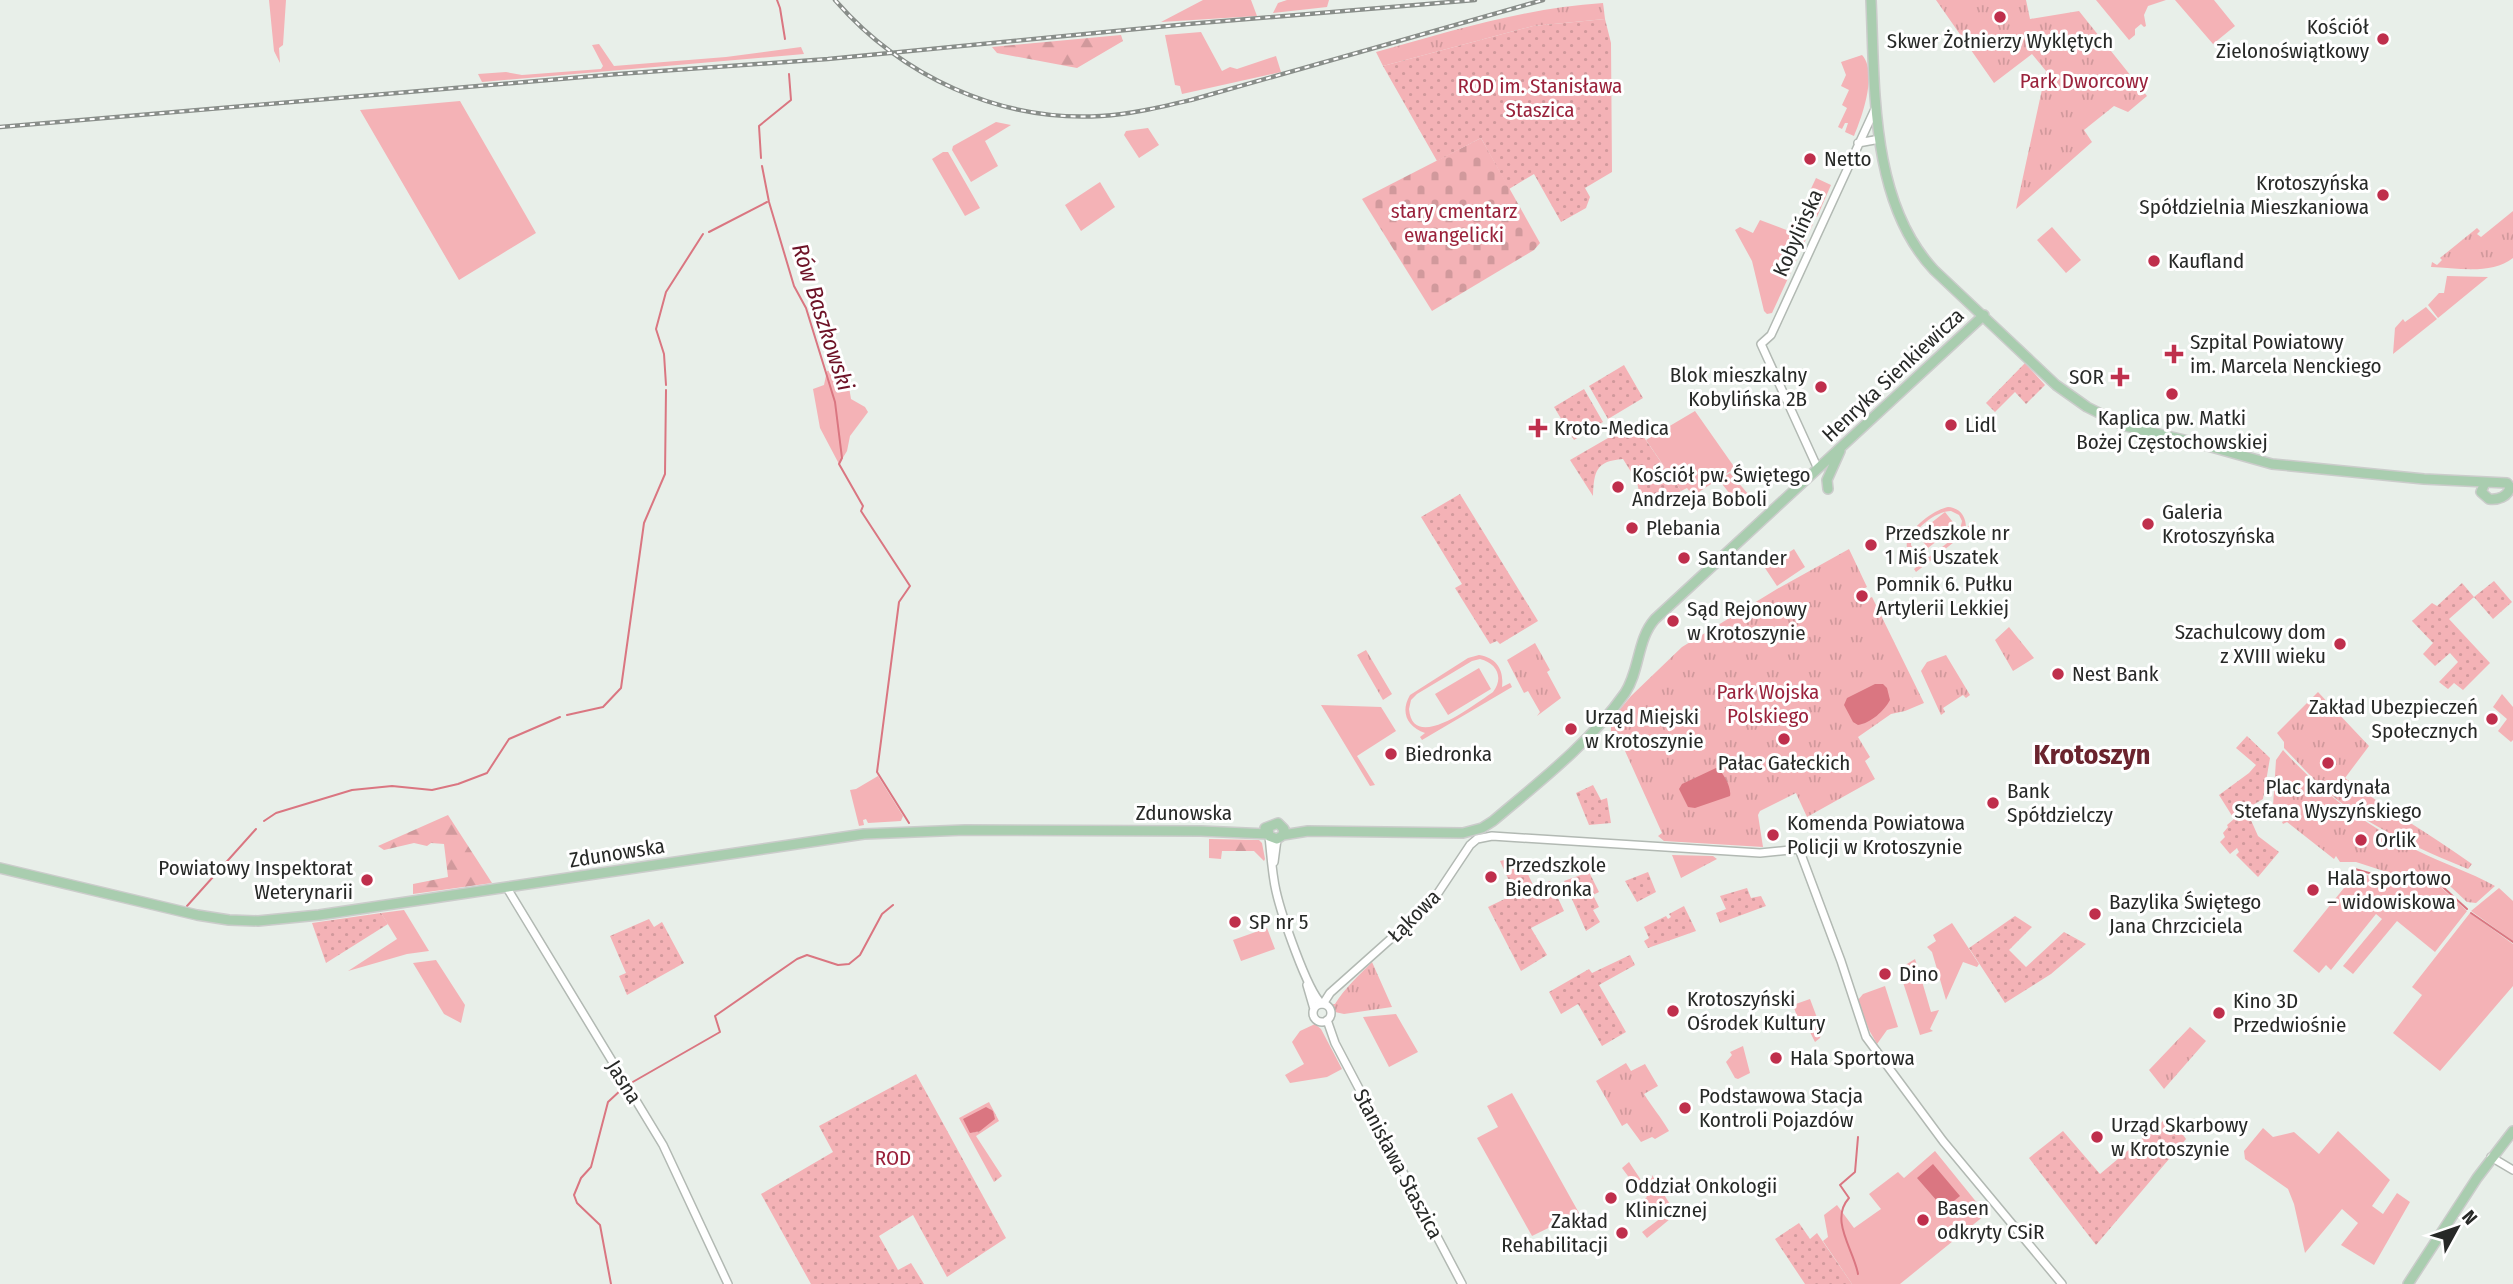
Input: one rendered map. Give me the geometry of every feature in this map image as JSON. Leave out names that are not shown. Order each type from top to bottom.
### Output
[{"type":"main road","name":"Kobylińska","points":[[1871,0],[1875,108]]},
{"type":"main road","points":[[1875,108],[1889,185],[1906,232],[1926,262],[2059,387],[2087,407],[2125,426],[2272,464],[2449,481],[2509,490]]},
{"type":"main road","name":"Henryka Sienkiewicza","points":[[1474,836],[1601,724],[1632,681],[1644,634],[1655,620],[1984,315]]},
{"type":"main road","points":[[1828,489],[1827,480],[1842,447]]},
{"type":"main road","points":[[2509,490],[2513,475]]},
{"type":"main road","points":[[2483,487],[2483,496],[2489,499],[2509,490]]},
{"type":"main road","name":"Zdunowska","points":[[0,869],[197,915],[253,922],[311,917],[864,834],[956,830],[1246,831],[1275,834],[1308,831],[1474,836]]},
{"type":"main road","points":[[2408,1284],[2491,1157],[2513,1131]]},
{"type":"street","name":"Kobylińska","points":[[1818,469],[1761,344],[1771,335],[1875,108]]},
{"type":"street","points":[[1858,144],[1880,139]]},
{"type":"street","points":[[1275,834],[1275,889],[1314,1009]]},
{"type":"street","name":"Zdunowska","points":[[1474,836],[1760,853],[1799,849],[1866,1037],[1942,1141],[2062,1284]]},
{"type":"street","name":"Łąkowa","points":[[1314,1009],[1325,1005],[1331,993],[1432,902],[1474,836]]},
{"type":"street","name":"Jasna","points":[[507,888],[663,1145],[728,1284]]},
{"type":"street","points":[[1306,978],[1317,1000],[1325,1005],[1331,1014],[1324,1020]]},
{"type":"street","name":"Stanisława Staszica","points":[[1314,1009],[1314,1016],[1324,1020],[1462,1284]]},
{"type":"street","points":[[2491,1157],[2513,1170]]},
{"type":"green space","points":[[269,0],[286,0],[283,45],[279,48],[280,63],[274,51]]},
{"type":"green space","points":[[1203,0],[1251,0],[1257,16],[1161,22]]},
{"type":"green space","points":[[1287,0],[1329,0],[1327,7],[1273,13],[1278,3]]},
{"type":"green space","name":"Park Dworcowy","points":[[1936,0],[2026,0],[2030,19],[2079,11],[2147,96],[2128,112],[2114,106],[2084,130],[2092,142],[2016,209],[2046,71],[2032,54],[1994,83]]},
{"type":"green space","points":[[2096,0],[2166,0],[2148,6],[2144,15],[2146,26],[2141,24],[2129,40]]},
{"type":"green space","points":[[2175,0],[2214,0],[2235,26],[2213,44]]},
{"type":"green space","points":[[1603,3],[1605,19],[1533,26],[1383,66],[1376,52],[1517,15]]},
{"type":"green space","name":"ROD im. Stanisława Staszica","points":[[1605,19],[1611,43],[1612,172],[1585,188],[1590,197],[1586,208],[1561,222],[1534,174],[1509,189],[1481,138],[1437,161],[1383,66],[1533,26]]},
{"type":"green space","points":[[1201,32],[1222,71],[1276,56],[1281,72],[1182,94],[1180,86],[1175,85],[1165,35]]},
{"type":"green space","points":[[1121,35],[1123,41],[1077,68],[997,53],[992,47]]},
{"type":"green space","points":[[599,44],[614,66],[726,57],[801,47],[804,54],[482,82],[478,74],[506,72],[522,75],[601,69],[603,66],[592,45]]},
{"type":"green space","points":[[1862,55],[1867,63],[1869,83],[1854,136],[1845,132],[1848,123],[1845,123],[1842,129],[1838,127],[1847,108],[1842,105],[1849,90],[1841,86],[1846,75],[1841,62]]},
{"type":"green space","points":[[460,101],[536,233],[459,280],[360,110]]},
{"type":"green space","points":[[996,122],[1011,125],[985,141],[998,166],[971,182],[952,150],[953,146]]},
{"type":"green space","points":[[1148,128],[1159,145],[1139,158],[1124,135],[1126,131]]},
{"type":"green space","name":"stary cmentarz ewangelicki","points":[[1481,138],[1540,243],[1534,250],[1432,311],[1362,199]]},
{"type":"green space","points":[[948,152],[980,208],[965,216],[932,159]]},
{"type":"green space","points":[[1816,178],[1831,185],[1817,217],[1801,210]]},
{"type":"green space","points":[[1100,182],[1115,207],[1081,231],[1065,205]]},
{"type":"green space","points":[[2513,211],[2513,258],[2485,269],[2431,267],[2432,262],[2437,265],[2442,260],[2440,258],[2477,228],[2480,231],[2477,234],[2481,237]]},
{"type":"green space","points":[[1796,215],[1813,224],[1772,313],[1767,314],[1752,261],[1735,230],[1740,227],[1753,233],[1760,220],[1789,231]]},
{"type":"green space","points":[[2052,227],[2081,260],[2066,273],[2037,240]]},
{"type":"green space","points":[[2447,276],[2488,277],[2438,318],[2428,305],[2439,293],[2444,293]]},
{"type":"green space","points":[[2426,307],[2437,319],[2393,354],[2395,328],[2403,319],[2405,322]]},
{"type":"green space","points":[[2025,363],[2045,385],[2026,404],[2015,392],[1995,412],[1986,403]]},
{"type":"green space","points":[[1624,365],[1643,398],[1608,419],[1589,386]]},
{"type":"green space","points":[[846,369],[851,399],[865,407],[868,412],[850,436],[847,451],[839,464],[820,428],[813,389],[824,385],[827,371]]},
{"type":"green space","points":[[1584,389],[1603,422],[1574,440],[1554,407]]},
{"type":"green space","points":[[1695,411],[1735,468],[1693,496],[1687,488],[1681,491],[1646,440]]},
{"type":"green space","points":[[1634,423],[1681,491],[1660,504],[1656,499],[1641,508],[1638,504],[1638,486],[1623,459],[1607,462],[1598,469],[1593,496],[1570,460]]},
{"type":"green space","points":[[1730,473],[1755,502],[1749,508],[1745,504],[1741,508],[1719,480]]},
{"type":"green space","points":[[1460,494],[1538,621],[1500,644],[1497,641],[1490,644],[1455,588],[1462,584],[1421,517]]},
{"type":"green space","points":[[1948,507],[1959,511],[1965,520],[1966,528],[1974,521],[1977,524],[1916,572],[1914,569],[1924,561],[1912,556],[1907,548],[1908,540],[1920,523]],"holes":[[[1951,511],[1959,515],[1962,521],[1959,534],[1929,557],[1916,554],[1911,545],[1912,539],[1925,522],[1945,512]]]},
{"type":"green space","points":[[1945,512],[1956,526],[1928,548],[1917,534]]},
{"type":"green space","points":[[1794,549],[1805,567],[1777,586],[1765,568]]},
{"type":"green space","name":"Park Wojska Polskiego","points":[[1849,549],[1867,587],[1855,593],[1860,603],[1872,597],[1924,703],[1891,714],[1858,737],[1870,757],[1865,761],[1875,779],[1807,817],[1796,793],[1760,811],[1758,815],[1763,847],[1664,841],[1658,836],[1662,833],[1616,731],[1611,732],[1611,720],[1631,696],[1682,647]]},
{"type":"green space","points":[[2494,581],[2512,602],[2493,619],[2474,597]]},
{"type":"green space","points":[[2462,583],[2474,597],[2449,619],[2490,663],[2463,690],[2454,683],[2448,689],[2439,682],[2458,662],[2450,653],[2435,666],[2423,654],[2433,643],[2412,621],[2432,603],[2437,606]]},
{"type":"green space","points":[[2009,627],[2034,658],[2013,671],[1995,640]]},
{"type":"green space","points":[[1535,643],[1561,698],[1537,716],[1540,712],[1528,691],[1524,693],[1507,660]]},
{"type":"green space","points":[[1366,650],[1392,694],[1383,700],[1357,655]]},
{"type":"green space","points":[[1479,655],[1495,662],[1502,675],[1502,687],[1510,683],[1512,687],[1422,740],[1420,737],[1425,733],[1414,727],[1407,718],[1406,707],[1410,695],[1468,658]],"holes":[[[1472,661],[1486,661],[1498,676],[1493,692],[1446,722],[1421,727],[1413,722],[1409,709],[1411,700],[1417,694]]]},
{"type":"green space","points":[[1946,655],[1970,695],[1966,698],[1963,695],[1943,708],[1945,712],[1941,715],[1921,671],[1927,662]]},
{"type":"green space","points":[[1479,668],[1491,689],[1448,715],[1435,694]]},
{"type":"green space","name":"Plac kardynała Stefana Wyszyńskiego","points":[[2318,692],[2369,746],[2345,778],[2472,864],[2468,869],[2410,844],[2355,813],[2322,787],[2284,748],[2284,742],[2277,733]]},
{"type":"green space","points":[[2502,694],[2513,707],[2511,742],[2498,731],[2507,719],[2493,707]]},
{"type":"green space","points":[[1321,705],[1381,707],[1396,731],[1357,756],[1375,785],[1370,786]]},
{"type":"green space","points":[[2247,736],[2270,758],[2263,799],[2246,809],[2258,836],[2279,852],[2258,877],[2236,855],[2239,852],[2237,848],[2230,854],[2220,842],[2225,837],[2223,833],[2227,825],[2234,819],[2219,795],[2256,765],[2236,748]]},
{"type":"green space","points":[[2283,750],[2329,794],[2379,830],[2495,886],[2476,903],[2467,902],[2436,873],[2393,874],[2356,862],[2340,862],[2336,856],[2334,859],[2287,822],[2283,824],[2286,820],[2277,804],[2273,806],[2276,760]]},
{"type":"green space","points":[[878,776],[903,816],[901,821],[868,823],[866,819],[863,820],[864,825],[859,826],[850,790]]},
{"type":"green space","points":[[1593,785],[1601,800],[1607,798],[1611,823],[1589,825],[1576,793]]},
{"type":"green space","points":[[448,815],[492,883],[413,894],[413,884],[448,877],[444,844],[431,843],[427,846],[414,843],[384,850],[378,846]]},
{"type":"green space","points":[[1209,839],[1259,840],[1265,859],[1264,861],[1254,851],[1222,851],[1221,859],[1209,858]]},
{"type":"green space","points":[[1672,855],[1713,856],[1717,859],[1681,878]]},
{"type":"green space","points":[[1512,858],[1515,869],[1524,866],[1534,887],[1550,881],[1564,911],[1531,928],[1547,955],[1521,971],[1488,907],[1515,894],[1500,861]]},
{"type":"green space","points":[[1589,872],[1599,892],[1593,895],[1599,907],[1593,910],[1600,922],[1586,931],[1564,881]]},
{"type":"green space","points":[[1648,872],[1656,892],[1637,902],[1625,881]]},
{"type":"green space","points":[[2351,872],[2391,880],[2433,880],[2467,911],[2435,952],[2397,921],[2353,974],[2343,966],[2382,919],[2376,914],[2331,970],[2326,965],[2319,973],[2293,951],[2348,883]]},
{"type":"green space","points":[[1747,888],[1751,898],[1761,896],[1766,906],[1720,923],[1716,913],[1726,909],[1720,896]]},
{"type":"green space","points":[[2499,888],[2513,901],[2513,941],[2471,911]]},
{"type":"green space","points":[[1684,906],[1696,931],[1648,948],[1644,941],[1649,938],[1644,927],[1666,916],[1668,919],[1671,917],[1669,914]]},
{"type":"green space","points":[[404,910],[429,951],[407,954],[348,971],[397,939],[381,913]]},
{"type":"green space","points":[[381,913],[388,924],[326,963],[312,923]]},
{"type":"green space","points":[[2470,913],[2513,944],[2513,986],[2440,1071],[2393,1033],[2422,995],[2412,987]]},
{"type":"green space","points":[[2015,916],[2032,927],[2009,950],[2026,967],[2064,932],[2086,944],[2051,974],[2005,1003],[1969,948]]},
{"type":"green space","points":[[649,919],[654,927],[662,922],[684,963],[627,995],[619,976],[626,973],[610,936]]},
{"type":"green space","points":[[1952,923],[1979,964],[1977,967],[1963,962],[1946,1000],[1932,952],[1927,947],[1936,941],[1933,935]]},
{"type":"green space","points":[[1267,928],[1275,949],[1241,961],[1233,940]]},
{"type":"green space","points":[[1630,955],[1635,965],[1599,985],[1626,1032],[1602,1046],[1578,1004],[1561,1014],[1549,992],[1589,969],[1592,973]]},
{"type":"green space","points":[[1915,959],[1931,1012],[1939,1010],[1930,1029],[1933,1031],[1920,1035],[1900,973],[1902,967]]},
{"type":"green space","points":[[436,960],[465,1005],[461,1023],[444,1014],[413,963]]},
{"type":"green space","points":[[1372,962],[1392,1007],[1344,1014],[1335,1012],[1333,1004]]},
{"type":"green space","points":[[1885,986],[1898,1027],[1887,1030],[1877,1044],[1858,1000],[1863,994]]},
{"type":"green space","points":[[1810,999],[1822,1031],[1815,1042],[1810,1032],[1803,1033],[1793,1005]]},
{"type":"green space","points":[[1396,1014],[1418,1052],[1389,1067],[1363,1017]]},
{"type":"green space","points":[[1315,1024],[1321,1029],[1342,1069],[1327,1077],[1290,1083],[1285,1075],[1304,1064],[1292,1042],[1300,1031]]},
{"type":"green space","points":[[2190,1027],[2206,1041],[2164,1089],[2149,1070]]},
{"type":"green space","points":[[1743,1046],[1750,1073],[1738,1079],[1726,1062],[1732,1055],[1730,1052]]},
{"type":"green space","points":[[1626,1063],[1631,1071],[1645,1064],[1658,1086],[1644,1094],[1669,1131],[1655,1139],[1652,1137],[1641,1142],[1627,1123],[1622,1126],[1596,1081]]},
{"type":"green space","name":"ROD","points":[[916,1074],[1006,1238],[947,1277],[913,1215],[879,1236],[898,1270],[911,1263],[924,1284],[811,1284],[761,1194],[833,1152],[819,1126]]},
{"type":"green space","points":[[1512,1093],[1579,1213],[1532,1236],[1477,1138],[1498,1127],[1487,1106]]},
{"type":"green space","points":[[989,1102],[999,1121],[976,1136],[1002,1176],[994,1182],[959,1118]]},
{"type":"green space","points":[[2169,1116],[2186,1139],[2096,1245],[2029,1158],[2063,1131],[2100,1174]]},
{"type":"green space","points":[[2263,1128],[2273,1137],[2294,1132],[2319,1154],[2338,1131],[2390,1180],[2372,1206],[2383,1214],[2397,1193],[2410,1202],[2374,1265],[2341,1245],[2358,1223],[2342,1209],[2305,1253],[2288,1189],[2245,1159],[2244,1151]]},
{"type":"green space","name":"Basen odkryty CSiR","points":[[1935,1151],[1982,1209],[1986,1207],[1990,1211],[1900,1284],[1852,1284],[1823,1241],[1828,1237],[1824,1215],[1837,1205],[1854,1228],[1881,1209],[1869,1194],[1898,1172],[1904,1178]]},
{"type":"green space","points":[[1629,1162],[1643,1183],[1652,1178],[1652,1175],[1662,1192],[1660,1194],[1663,1193],[1676,1214],[1647,1238],[1642,1232],[1665,1215],[1664,1210],[1658,1205],[1649,1210],[1643,1200],[1647,1197],[1642,1190],[1639,1191],[1622,1168]]},
{"type":"green space","points":[[1799,1223],[1810,1239],[1817,1233],[1852,1284],[1805,1284],[1775,1239]]},
{"type":"shaded area","points":[[1875,684],[1883,684],[1887,688],[1890,700],[1877,716],[1858,725],[1853,722],[1844,705],[1847,698]]},
{"type":"shaded area","points":[[1716,768],[1726,780],[1730,796],[1695,808],[1688,807],[1679,789],[1682,784]]},
{"type":"shaded area","points":[[986,1107],[993,1111],[995,1119],[980,1131],[970,1133],[963,1119]]},
{"type":"shaded area","points":[[1933,1164],[1960,1196],[1944,1209],[1917,1178]]},
{"type":"waterway","name":"Rów Baszkowski","points":[[777,0],[785,39]]},
{"type":"waterway","name":"Rów Baszkowski","points":[[761,158],[759,126],[791,100],[789,74]]},
{"type":"waterway","name":"Rów Baszkowski","points":[[762,166],[769,202],[794,286],[806,308],[835,402],[842,458],[839,464],[863,506],[861,511],[910,586],[899,602],[877,772],[909,823]]},
{"type":"waterway","points":[[709,232],[767,202]]},
{"type":"waterway","points":[[666,385],[664,354],[656,329],[666,292],[703,234]]},
{"type":"waterway","points":[[567,715],[603,707],[621,688],[644,523],[665,474],[666,390]]},
{"type":"waterway","points":[[264,821],[276,813],[352,790],[392,786],[432,790],[458,784],[487,773],[509,739],[560,717]]},
{"type":"waterway","points":[[187,906],[256,829]]},
{"type":"waterway","points":[[2355,869],[2394,880],[2433,878],[2467,909]]},
{"type":"waterway","name":"Rów Baszkowski","points":[[631,1083],[720,1032],[715,1016],[797,959],[807,955],[838,965],[849,964],[860,955],[882,914],[893,905]]},
{"type":"waterway","points":[[2471,913],[2513,942]]},
{"type":"waterway","name":"Rów Baszkowski","points":[[611,1284],[600,1225],[577,1203],[574,1195],[581,1178],[591,1167],[608,1102],[622,1089]]},
{"type":"waterway","points":[[1858,1137],[1855,1172],[1840,1185],[1849,1198],[1843,1207],[1842,1225],[1858,1274]]},
{"type":"railway","points":[[835,0],[861,27],[890,51],[921,72],[954,89],[989,102],[1063,116],[1101,116],[1135,112],[1191,100],[1543,0]]},
{"type":"railway","points":[[0,127],[618,74],[828,59],[1188,24],[1475,0]]},
{"type":"place","name":"Skwer Żołnierzy Wyklętych","points":[[2000,17]]},
{"type":"place","name":"Kościół Zielonoświątkowy","points":[[2383,39]]},
{"type":"place","name":"Netto","points":[[1810,159]]},
{"type":"place","name":"Krotoszyńska Spółdzielnia Mieszkaniowa","points":[[2383,195]]},
{"type":"place","name":"Kaufland","points":[[2154,261]]},
{"type":"place","name":"Szpital Powiatowy im. Marcela Nenckiego","points":[[2174,354]]},
{"type":"place","name":"SOR","points":[[2120,377]]},
{"type":"place","name":"Blok mieszkalny Kobylińska 2B","points":[[1821,387]]},
{"type":"place","name":"Kaplica pw. Matki Bożej Częstochowskiej","points":[[2172,394]]},
{"type":"place","name":"Lidl","points":[[1951,425]]},
{"type":"place","name":"Kroto-Medica","points":[[1538,428]]},
{"type":"place","name":"Kościół pw. Świętego Andrzeja Boboli","points":[[1618,487]]},
{"type":"place","name":"Galeria Krotoszyńska","points":[[2148,524]]},
{"type":"place","name":"Plebania","points":[[1632,528]]},
{"type":"place","name":"Przedszkole nr 1 Miś Uszatek","points":[[1871,545]]},
{"type":"place","name":"Santander","points":[[1684,558]]},
{"type":"place","name":"Pomnik 6. Pułku Artylerii Lekkiej","points":[[1862,596]]},
{"type":"place","name":"Sąd Rejonowy w Krotoszynie","points":[[1673,621]]},
{"type":"place","name":"Szachulcowy dom z XVIII wieku","points":[[2340,644]]},
{"type":"place","name":"Nest Bank","points":[[2058,674]]},
{"type":"place","name":"Zakład Ubezpieczeń Społecznych","points":[[2492,719]]},
{"type":"place","name":"Urząd Miejski w Krotoszynie","points":[[1571,729]]},
{"type":"place","name":"Pałac Gałeckich","points":[[1784,739]]},
{"type":"place","name":"Biedronka","points":[[1391,754]]},
{"type":"place","name":"Plac kardynała Stefana Wyszyńskiego","points":[[2328,763]]},
{"type":"place","name":"Bank Spółdzielczy","points":[[1993,803]]},
{"type":"place","name":"Komenda Powiatowa Policji w Krotoszynie","points":[[1773,835]]},
{"type":"place","name":"Orlik","points":[[2361,840]]},
{"type":"place","name":"Przedszkole Biedronka","points":[[1491,877]]},
{"type":"place","name":"Powiatowy Inspektorat Weterynarii","points":[[367,880]]},
{"type":"place","name":"Hala sportowo – widowiskowa","points":[[2313,890]]},
{"type":"place","name":"Bazylika Świętego Jana Chrzciciela","points":[[2095,914]]},
{"type":"place","name":"SP nr 5","points":[[1235,922]]},
{"type":"place","name":"Dino","points":[[1885,974]]},
{"type":"place","name":"Krotoszyński Ośrodek Kultury","points":[[1673,1011]]},
{"type":"place","name":"Kino 3D Przedwiośnie","points":[[2219,1013]]},
{"type":"place","name":"Hala Sportowa","points":[[1776,1058]]},
{"type":"place","name":"Podstawowa Stacja Kontroli Pojazdów","points":[[1685,1108]]},
{"type":"place","name":"Urząd Skarbowy w Krotoszynie","points":[[2097,1137]]},
{"type":"place","name":"Oddział Onkologii Klinicznej","points":[[1611,1198]]},
{"type":"place","name":"Basen odkryty CSiR","points":[[1923,1220]]},
{"type":"place","name":"Zakład Rehabilitacji","points":[[1622,1233]]},
{"type":"district","name":"Krotoszyn","points":[[2092,754]]}]
